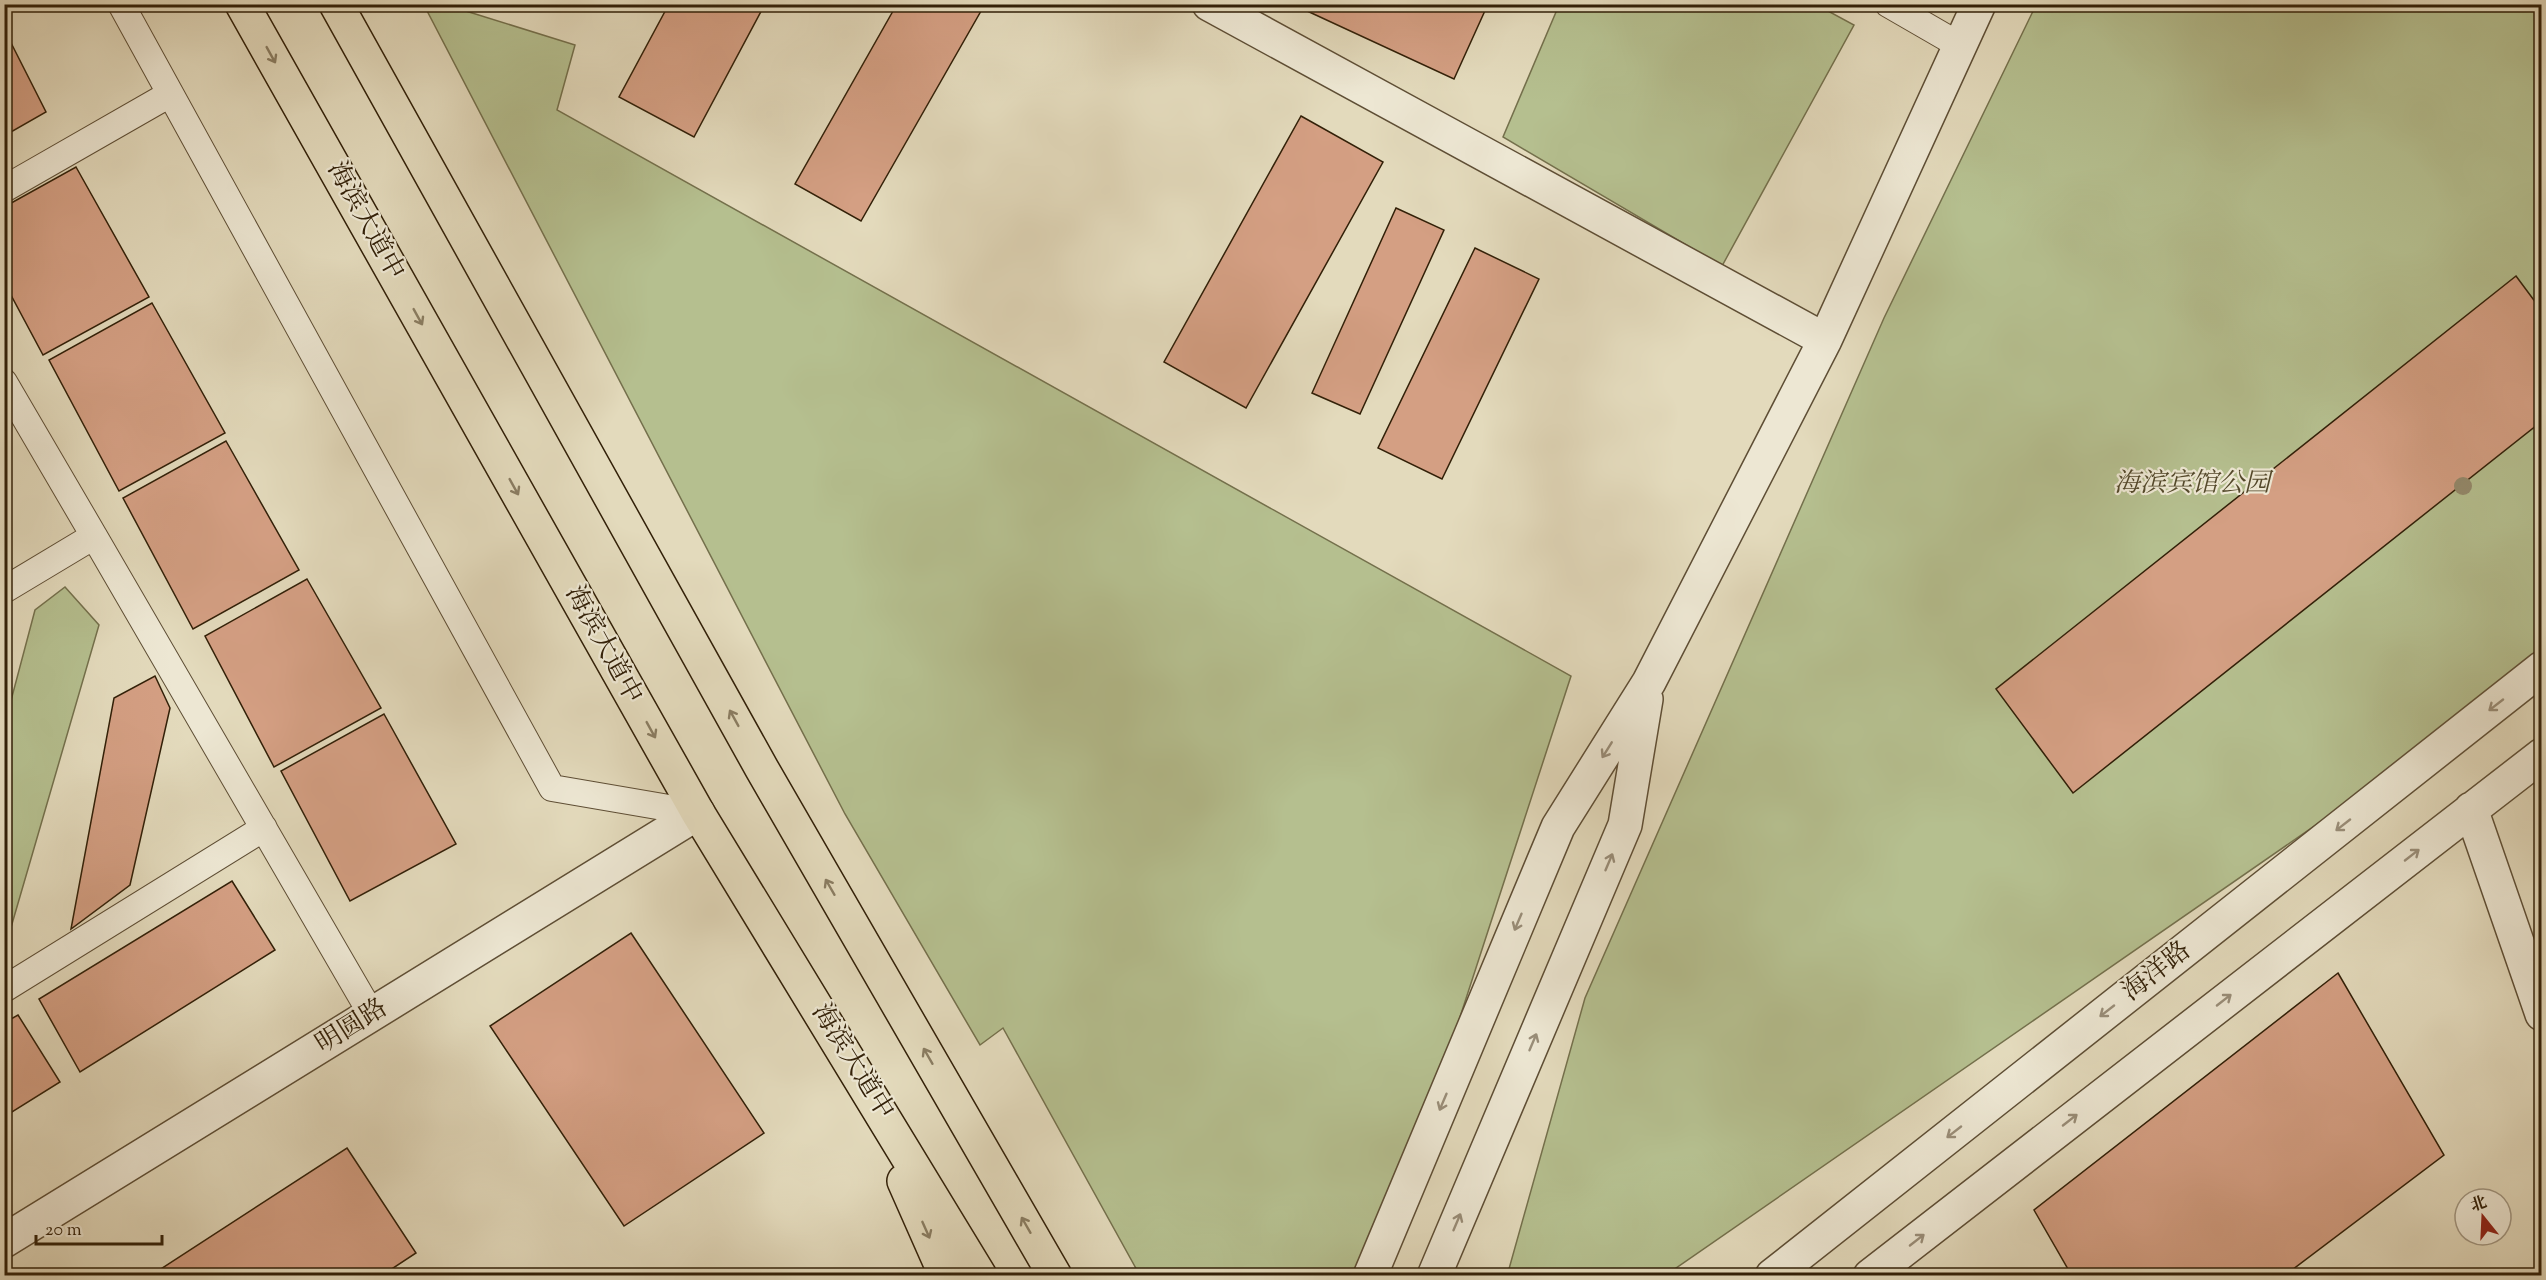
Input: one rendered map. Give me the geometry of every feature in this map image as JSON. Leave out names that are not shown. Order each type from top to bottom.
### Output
[{"type":"main road","name":"海滨大道中","points":[[242,4],[698,813],[980,1275]]},
{"type":"main road","points":[[336,4],[762,769],[1055,1275]]},
{"type":"main road","points":[[851,1061],[946,1275]]},
{"type":"street","points":[[1209,4],[1825,340]]},
{"type":"street","points":[[1370,1275],[1558,827],[1649,682],[1825,340],[1978,4]]},
{"type":"street","name":"海洋路","points":[[1772,1275],[2541,668]]},
{"type":"street","points":[[1434,1275],[1625,825],[1649,682]]},
{"type":"street","points":[[1870,1275],[2541,755]]},
{"type":"street","points":[[2471,809],[2541,1014]]},
{"type":"street","name":"明圆路","points":[[4,1241],[698,813]]},
{"type":"lane","points":[[121,4],[552,788],[698,813]]},
{"type":"lane","points":[[1888,4],[1959,45]]},
{"type":"lane","points":[[4,189],[171,94]]},
{"type":"lane","points":[[4,382],[372,1015]]},
{"type":"lane","points":[[4,590],[94,536]]},
{"type":"lane","points":[[4,988],[264,828]]},
{"type":"green space","points":[[424,5],[451,5],[575,45],[557,110],[1571,676],[1376,1275],[1201,1276],[1138,1272],[1003,1028],[980,1045],[845,814]]},
{"type":"green space","points":[[1559,5],[1817,5],[1854,25],[1722,266],[1503,137]]},
{"type":"green space","name":"海滨宾馆公园","points":[[2036,5],[2541,5],[2541,669],[1666,1275],[1507,1276],[1585,998],[1884,318]]},
{"type":"green space","points":[[65,587],[99,625],[5,948],[5,723],[35,610]]},
{"type":"building","points":[[669,4],[765,4],[694,137],[619,97]]},
{"type":"building","points":[[897,4],[985,4],[861,221],[795,184]]},
{"type":"building","points":[[1292,4],[1488,4],[1454,79]]},
{"type":"building","points":[[4,29],[46,112],[4,136]]},
{"type":"building","points":[[1301,116],[1383,162],[1246,408],[1164,362]]},
{"type":"building","points":[[76,167],[149,297],[43,355],[4,282],[4,207]]},
{"type":"building","points":[[1396,208],[1444,230],[1360,414],[1312,393]]},
{"type":"building","points":[[1475,248],[1539,279],[1442,479],[1378,448]]},
{"type":"building","points":[[2516,276],[2542,311],[2542,421],[2073,793],[1996,689]]},
{"type":"building","points":[[152,303],[225,433],[119,491],[49,360]]},
{"type":"building","points":[[226,441],[299,570],[193,629],[123,498]]},
{"type":"building","points":[[307,579],[381,708],[274,767],[205,636]]},
{"type":"building","points":[[155,676],[170,708],[130,885],[71,929],[114,698]]},
{"type":"building","points":[[384,714],[456,844],[350,901],[281,771]]},
{"type":"building","points":[[232,881],[275,950],[80,1072],[39,999]]},
{"type":"building","points":[[631,933],[764,1133],[624,1226],[490,1026]]},
{"type":"building","points":[[2338,973],[2444,1155],[2284,1276],[2072,1276],[2034,1210]]},
{"type":"building","points":[[18,1015],[60,1082],[4,1117],[4,1023]]},
{"type":"building","points":[[347,1148],[416,1253],[381,1276],[150,1276]]}]
